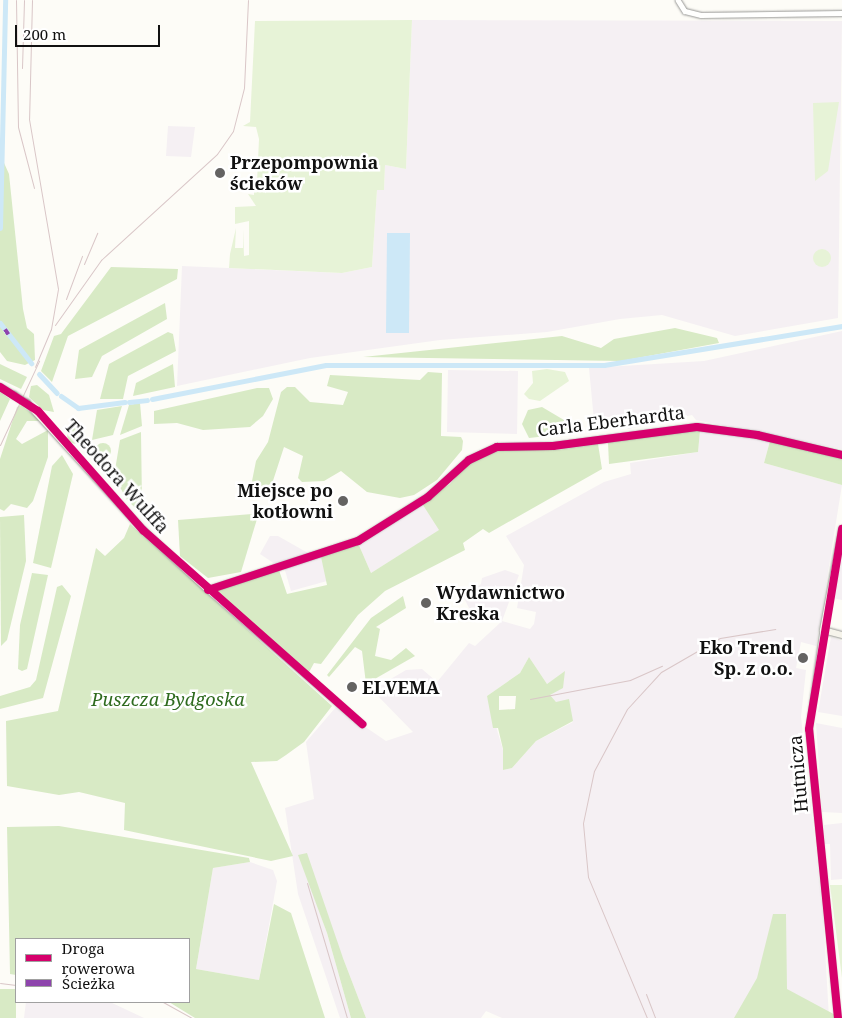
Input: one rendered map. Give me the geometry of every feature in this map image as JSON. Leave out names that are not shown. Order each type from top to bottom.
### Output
[{"type":"street","points":[[678,0],[685,11],[701,15],[842,13]]},
{"type":"street","name":"Theodora Wulffa","points":[[0,387],[27,403],[143,530],[208,590]]},
{"type":"street","name":"Carla Eberhardta","points":[[208,590],[358,541],[428,497],[469,460],[497,447],[553,446],[692,426],[758,435],[842,455]]},
{"type":"street","name":"Hutnicza","points":[[838,1018],[809,729],[823,630],[842,528]]},
{"type":"street","points":[[208,590],[362,724]]},
{"type":"street","points":[[823,630],[842,635]]},
{"type":"shaded area","points":[[412,20],[842,21],[838,318],[735,336],[662,315],[620,319],[547,332],[440,340],[310,358],[177,386],[182,266],[342,273],[372,267],[377,190],[384,190],[385,165],[406,169]]},
{"type":"shaded area","points":[[168,126],[195,127],[191,157],[166,156]]},
{"type":"shaded area","points":[[842,331],[842,449],[696,420],[692,415],[628,429],[612,416],[594,421],[589,368],[704,361]]},
{"type":"shaded area","points":[[448,370],[518,371],[517,434],[447,432]]},
{"type":"shaded area","points":[[700,431],[770,441],[764,463],[842,485],[816,646],[801,642],[796,668],[806,670],[801,717],[823,914],[829,1018],[502,1018],[486,1011],[481,1018],[366,1018],[343,958],[299,855],[327,933],[351,1018],[340,1018],[298,894],[285,808],[314,799],[306,742],[336,707],[386,741],[413,732],[372,690],[406,670],[422,669],[437,682],[469,643],[475,646],[501,622],[469,608],[464,598],[481,584],[482,578],[505,570],[519,575],[502,621],[530,629],[534,624],[536,612],[517,608],[524,565],[506,536],[604,482],[631,474],[630,463],[698,452]],"holes":[[[529,657],[547,684],[565,672],[550,695],[573,722],[536,741],[512,768],[503,770],[503,750],[487,696],[520,673]]]},
{"type":"shaded area","points":[[421,502],[440,530],[371,573],[358,543]]},
{"type":"shaded area","points":[[270,536],[278,536],[308,553],[275,564],[260,554]]},
{"type":"shaded area","points":[[321,557],[327,581],[291,591],[284,567]]},
{"type":"shaded area","points":[[842,559],[842,600],[833,598]]},
{"type":"shaded area","points":[[831,637],[842,641],[842,716],[818,712]]},
{"type":"shaded area","points":[[816,723],[842,728],[842,813],[822,812]]},
{"type":"shaded area","points":[[842,823],[842,879],[831,880],[830,844],[825,844],[824,825]]},
{"type":"shaded area","points":[[250,862],[273,870],[277,881],[259,980],[196,969],[213,868]]},
{"type":"shaded area","points":[[26,1003],[112,1003],[144,1018],[24,1018]]},
{"type":"green space","points":[[412,20],[406,169],[385,165],[384,190],[377,190],[372,267],[342,273],[229,268],[236,228],[235,248],[243,248],[243,229],[244,256],[249,255],[249,221],[235,224],[235,207],[256,206],[248,194],[254,195],[254,180],[257,182],[259,139],[256,127],[243,126],[250,122],[255,21]]},
{"type":"green space","points":[[839,102],[828,171],[815,181],[813,103]]},
{"type":"green space","points":[[0,154],[9,174],[23,309],[27,328],[34,334],[35,360],[25,365],[7,361],[0,352]]},
{"type":"green space","points":[[822,249],[828,252],[831,258],[828,264],[822,267],[816,264],[813,258],[816,252]]},
{"type":"green space","points":[[111,267],[178,269],[177,279],[68,336],[52,382],[41,371],[54,336],[61,334]]},
{"type":"green space","points":[[165,303],[167,319],[102,356],[92,377],[75,379],[79,350]]},
{"type":"green space","points":[[675,328],[717,338],[719,343],[621,361],[363,357],[562,336],[601,348],[614,339]]},
{"type":"green space","points":[[168,332],[173,334],[176,351],[128,376],[123,399],[100,399],[109,364]]},
{"type":"green space","points":[[0,364],[27,377],[21,389],[0,379]]},
{"type":"green space","points":[[173,364],[175,387],[133,396],[136,383]]},
{"type":"green space","points":[[547,369],[565,372],[569,381],[540,401],[529,399],[524,394],[533,383],[532,371]]},
{"type":"green space","points":[[428,372],[442,373],[441,436],[461,437],[463,441],[462,450],[437,480],[414,495],[400,498],[367,492],[341,471],[324,481],[302,482],[298,478],[303,456],[284,447],[270,490],[264,497],[250,491],[256,461],[268,442],[281,392],[287,387],[295,387],[310,402],[343,405],[348,392],[327,386],[330,375],[420,380]]},
{"type":"green space","points":[[37,385],[49,395],[54,412],[43,410],[29,397],[31,386]]},
{"type":"green space","points":[[257,388],[269,388],[273,399],[263,416],[250,427],[203,430],[177,423],[154,424],[154,411]]},
{"type":"green space","points":[[0,392],[10,399],[0,421]]},
{"type":"green space","points":[[140,403],[142,426],[120,435],[129,405]]},
{"type":"green space","points":[[21,405],[41,421],[27,421],[16,439],[22,444],[48,430],[48,457],[33,501],[27,508],[11,504],[4,511],[0,509],[0,459],[17,407]]},
{"type":"green space","points":[[122,406],[113,435],[92,440],[97,410]]},
{"type":"green space","points":[[542,407],[569,423],[565,434],[529,438],[522,424],[528,410]]},
{"type":"green space","points":[[76,426],[82,429],[85,435],[82,441],[76,444],[70,441],[67,435],[70,429]]},
{"type":"green space","points":[[672,429],[700,431],[698,452],[609,464],[608,443]]},
{"type":"green space","points":[[141,432],[142,503],[149,513],[145,517],[127,500],[114,476],[120,440]]},
{"type":"green space","points":[[770,441],[842,459],[842,485],[764,463]]},
{"type":"green space","points":[[100,443],[106,443],[111,448],[109,457],[100,459],[95,454],[95,448]]},
{"type":"green space","name":"Puszcza Bydgoska","points":[[598,444],[602,469],[489,533],[483,529],[463,543],[465,550],[385,591],[358,615],[321,664],[314,663],[307,676],[218,594],[218,589],[279,570],[287,594],[327,585],[321,557],[358,543],[371,573],[439,530],[421,502],[450,484],[473,458],[495,449],[558,450]]},
{"type":"green space","points":[[62,455],[73,474],[51,568],[33,563],[52,466]]},
{"type":"green space","points":[[252,514],[257,519],[241,572],[208,578],[180,556],[178,520]]},
{"type":"green space","points":[[24,515],[26,561],[7,640],[1,646],[0,517]]},
{"type":"green space","name":"Puszcza Bydgoska","points":[[130,524],[332,706],[304,742],[286,755],[277,761],[251,762],[293,856],[271,861],[124,830],[125,803],[79,792],[59,795],[7,786],[6,721],[58,711],[96,548],[105,556],[124,538]]},
{"type":"green space","points":[[32,573],[48,575],[27,669],[22,671],[18,669],[20,625]]},
{"type":"green space","points":[[62,585],[71,596],[43,698],[0,709],[0,696],[30,687],[36,680],[57,587]]},
{"type":"green space","points":[[403,596],[406,608],[376,627],[380,629],[375,656],[391,660],[406,648],[415,656],[366,684],[362,651],[355,647],[329,677],[327,675],[371,618]]},
{"type":"green space","points":[[529,657],[547,684],[565,671],[563,688],[550,695],[556,702],[569,699],[573,721],[536,741],[512,768],[503,770],[503,749],[498,728],[493,728],[487,696],[520,673]],"holes":[[[499,696],[516,696],[515,709],[499,710]]]},
{"type":"green space","points":[[59,826],[249,858],[250,862],[213,868],[196,969],[259,980],[274,904],[291,913],[325,1018],[195,1018],[171,1003],[190,1003],[190,938],[15,938],[15,975],[10,974],[7,827]]},
{"type":"green space","points":[[307,853],[366,1018],[351,1018],[327,933],[298,855]]},
{"type":"green space","points":[[830,885],[842,885],[842,978]]},
{"type":"green space","points":[[773,914],[786,914],[787,989],[841,1018],[734,1018],[757,978]]},
{"type":"green space","points":[[0,989],[15,989],[16,1018],[0,1018]]},
{"type":"water","points":[[387,233],[410,233],[409,333],[386,333]]},
{"type":"waterway","points":[[0,228],[5,0]]},
{"type":"waterway","points":[[0,323],[31,363]]},
{"type":"waterway","points":[[152,399],[326,365],[604,365],[842,326]]},
{"type":"waterway","points":[[39,374],[57,393]]},
{"type":"waterway","points":[[61,396],[78,408],[125,402]]},
{"type":"waterway","points":[[129,402],[147,400]]},
{"type":"railway","points":[[16,0],[18,127],[34,188]]},
{"type":"railway","points":[[22,68],[24,0]]},
{"type":"railway","points":[[32,0],[29,119],[58,289],[51,329],[35,367]]},
{"type":"railway","points":[[55,325],[101,260],[217,154],[233,131],[244,88],[248,0]]},
{"type":"railway","points":[[84,264],[97,233]]},
{"type":"railway","points":[[66,299],[82,256]]},
{"type":"railway","points":[[0,445],[39,361]]},
{"type":"railway","points":[[647,1018],[588,877],[583,823],[594,771],[627,709],[661,672],[720,638],[775,629]]},
{"type":"railway","points":[[530,699],[630,680],[662,666]]},
{"type":"railway","points":[[307,883],[347,1018]]},
{"type":"railway","points":[[0,983],[15,985]]},
{"type":"railway","points":[[646,994],[655,1018]]},
{"type":"railway","points":[[165,1003],[192,1018]]},
{"type":"cycle path","points":[[0,387],[38,411],[143,530],[362,724]]},
{"type":"cycle path","points":[[208,590],[358,541],[428,497],[469,460],[497,447],[553,446],[697,427],[757,435],[842,455]]},
{"type":"cycle path","points":[[838,1018],[809,729],[842,529]]},
{"type":"place","name":"Przepompownia ścieków","points":[[220,173]]},
{"type":"place","name":"Miejsce po kotłowni","points":[[343,501]]},
{"type":"place","name":"Wydawnictwo Kreska","points":[[426,603]]},
{"type":"place","name":"Eko Trend Sp. z o.o.","points":[[803,658]]},
{"type":"place","name":"ELVEMA","points":[[352,687]]}]
